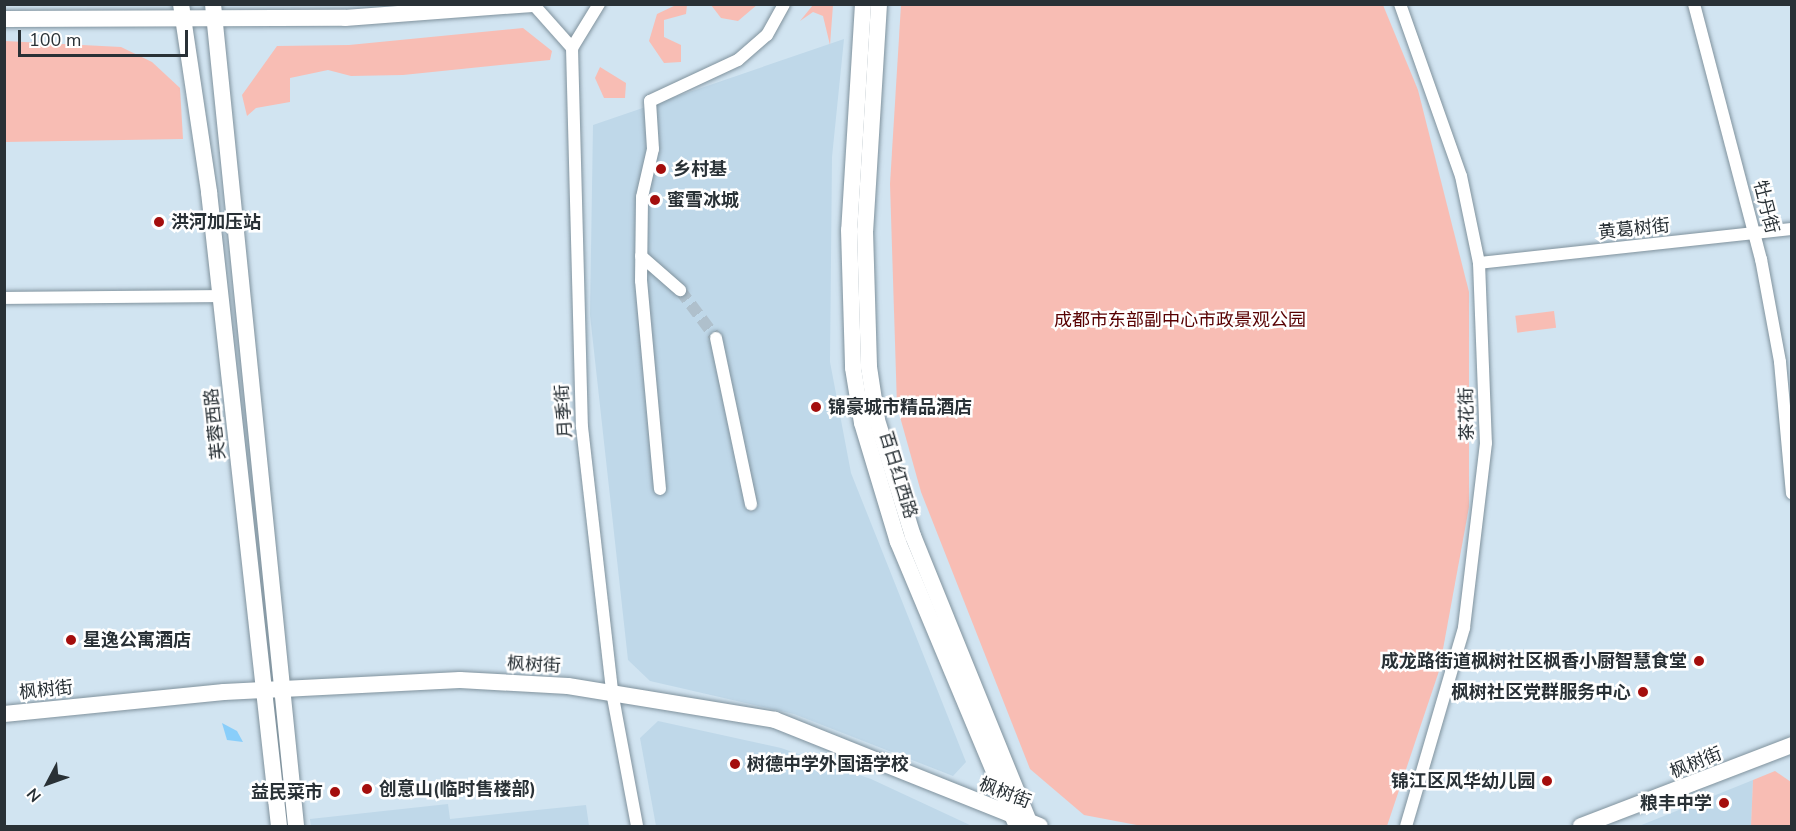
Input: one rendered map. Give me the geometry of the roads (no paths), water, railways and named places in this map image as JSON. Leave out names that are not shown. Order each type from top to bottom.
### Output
[{"type":"street","points":[[4,19],[181,11],[345,18],[533,4],[572,48],[599,4]]},
{"type":"street","points":[[660,489],[641,256],[642,197],[652,149],[650,101],[738,60],[767,35],[784,4]]},
{"type":"street","name":"百日红西路","points":[[863,4],[849,230],[853,368],[862,423],[898,542],[1026,824]]},
{"type":"street","name":"百日红西路","points":[[879,4],[865,231],[868,367],[877,420],[913,536],[1026,824]]},
{"type":"street","name":"茶花街","points":[[1400,4],[1461,176],[1479,263],[1486,443],[1474,576],[1425,772],[1406,826]]},
{"type":"street","name":"牡丹街","points":[[1694,4],[1755,234],[1780,362],[1791,494]]},
{"type":"street","name":"芙蓉西路","points":[[181,11],[220,296],[279,826]]},
{"type":"street","name":"芙蓉西路","points":[[213,12],[297,826]]},
{"type":"street","name":"月季街","points":[[572,48],[582,427],[612,692],[637,826]]},
{"type":"street","name":"黄葛树街","points":[[1479,263],[1791,229]]},
{"type":"street","points":[[641,256],[680,290]]},
{"type":"street","points":[[4,298],[220,296]]},
{"type":"street","points":[[716,338],[751,504]]},
{"type":"street","name":"枫树街","points":[[4,714],[264,692],[460,680],[612,692],[775,720],[1026,824]]},
{"type":"street","name":"枫树街","points":[[1581,826],[1791,745]]},
{"type":"water","points":[[222,723],[237,731],[243,742],[227,740]]},
{"type":"tunnel","points":[[680,290],[716,338]]},
{"type":"place","name":"乡村基","points":[[661,169]]},
{"type":"place","name":"蜜雪冰城","points":[[655,200]]},
{"type":"place","name":"洪河加压站","points":[[159,222]]},
{"type":"place","name":"锦豪城市精品酒店","points":[[816,407]]},
{"type":"place","name":"星逸公寓酒店","points":[[71,640]]},
{"type":"place","name":"成龙路街道枫树社区枫香小厨智慧食堂","points":[[1699,661]]},
{"type":"place","name":"枫树社区党群服务中心","points":[[1643,692]]},
{"type":"place","name":"树德中学外国语学校","points":[[735,764]]},
{"type":"place","name":"锦江区风华幼儿园","points":[[1547,781]]},
{"type":"place","name":"创意山(临时售楼部)","points":[[367,789]]},
{"type":"place","name":"益民菜市","points":[[335,792]]},
{"type":"place","name":"粮丰中学","points":[[1724,803]]},
{"type":"park label","name":"成都市东部副中心市政景观公园","points":[[1180,320]]}]
